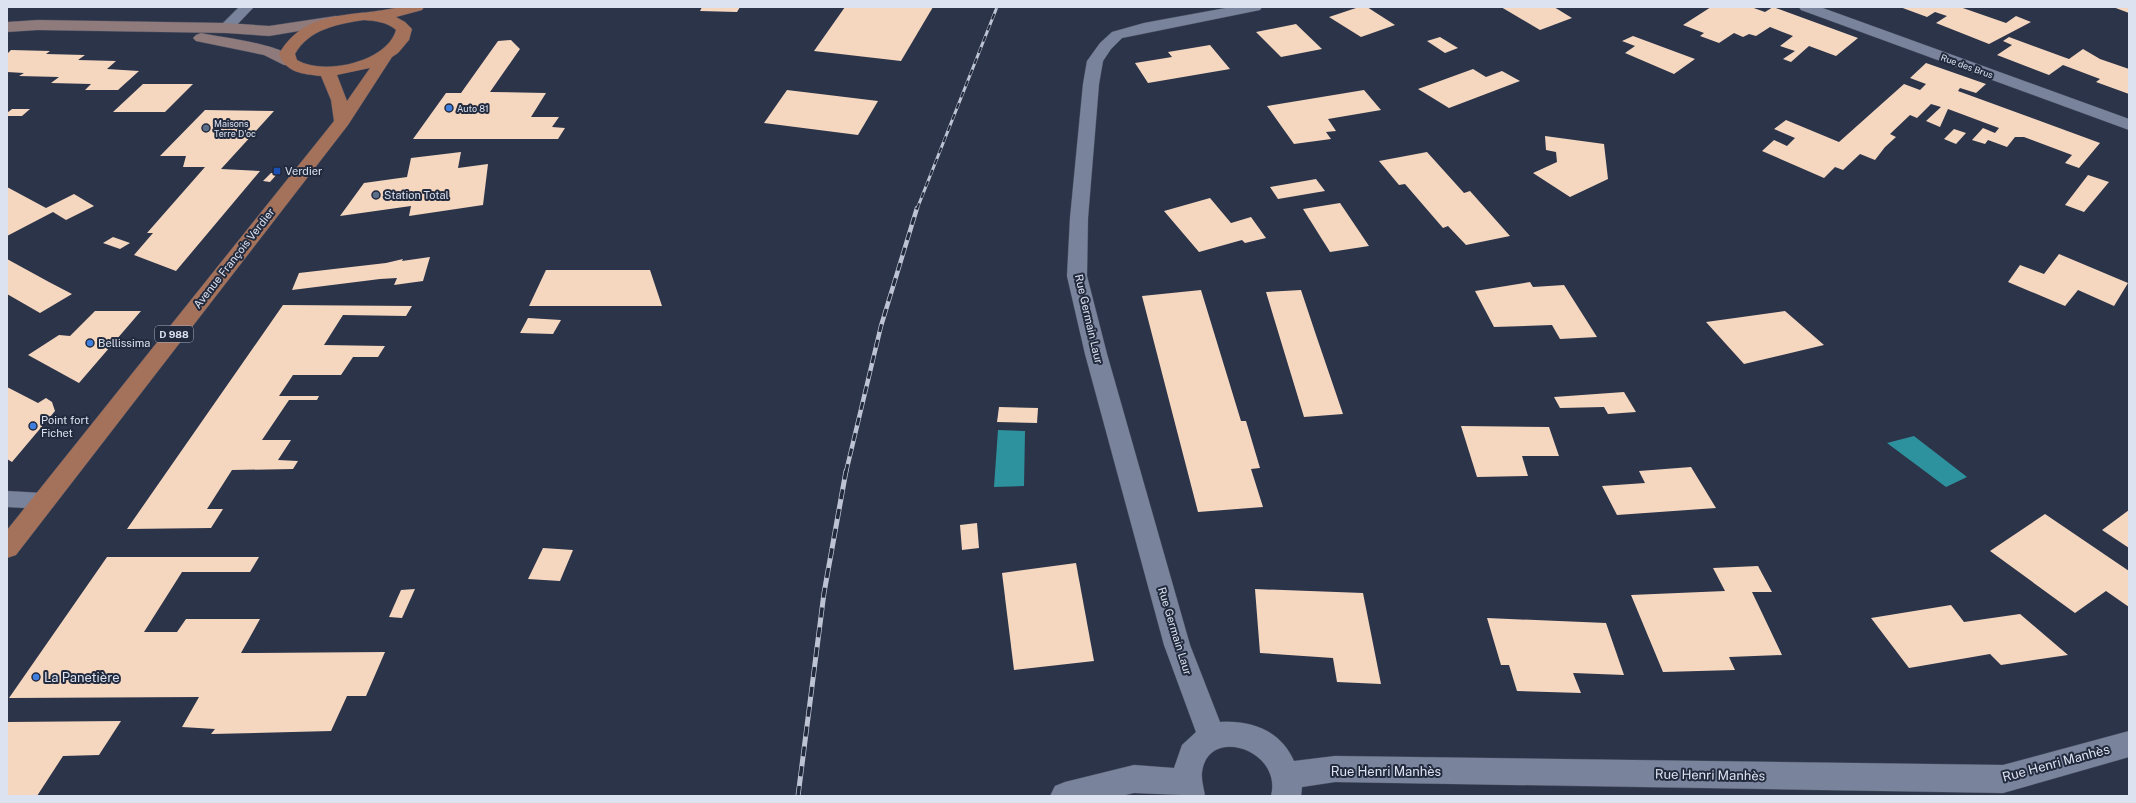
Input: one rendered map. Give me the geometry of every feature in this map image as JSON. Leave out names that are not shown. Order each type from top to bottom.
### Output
[{"type":"main road","points":[[417,7],[376,17],[336,21],[312,30],[291,45],[287,54],[290,62],[298,67],[327,71],[368,63],[386,55],[398,46],[404,37],[404,29],[422,7]]},
{"type":"main road","points":[[376,17],[389,19],[398,23],[404,29]]},
{"type":"main road","name":"Avenue François Verdier","points":[[7,548],[342,121],[386,55]]},
{"type":"main road","points":[[327,71],[339,100],[342,121]]},
{"type":"street","points":[[226,28],[247,7]]},
{"type":"street","name":"Rue Germain Laur","points":[[1212,737],[1177,645],[1096,354],[1077,276],[1079,218],[1091,84],[1095,61],[1105,46],[1117,35],[1144,28],[1255,7]]},
{"type":"street","name":"Rue des Brus","points":[[1806,7],[2129,125]]},
{"type":"street","points":[[7,27],[38,25],[226,28],[269,31],[336,21]]},
{"type":"street","points":[[149,27],[167,33],[269,51],[290,62]]},
{"type":"street","points":[[1065,796],[1134,779],[1188,789],[1186,767],[1191,755],[1201,744],[1212,737],[1227,734],[1243,734],[1258,740],[1270,749],[1280,762],[1286,786]]},
{"type":"street","name":"Rue Henri Manhès","points":[[1286,786],[1335,769],[2003,779],[2129,744]]},
{"type":"lane","points":[[7,499],[44,501]]},
{"type":"shaded area","points":[[998,430],[1025,431],[1024,486],[994,487]]},
{"type":"shaded area","points":[[1914,436],[1967,477],[1946,487],[1887,443]]},
{"type":"building","points":[[702,7],[740,7],[737,12],[700,11]]},
{"type":"building","points":[[845,7],[933,7],[901,61],[814,51]]},
{"type":"building","points":[[1359,7],[1367,7],[1395,25],[1361,37],[1329,17]]},
{"type":"building","points":[[1501,7],[1554,7],[1572,18],[1540,30]]},
{"type":"building","points":[[1711,7],[1751,7],[1765,12],[1773,7],[1858,38],[1836,56],[1809,46],[1791,62],[1783,59],[1795,51],[1780,46],[1793,36],[1770,27],[1756,36],[1749,34],[1743,37],[1734,33],[1719,43],[1700,36],[1704,33],[1683,25]]},
{"type":"building","points":[[1900,7],[1960,7],[2006,23],[2016,16],[2031,22],[1989,44],[1936,23],[1947,16],[1935,12],[1927,17]]},
{"type":"building","points":[[2113,7],[2129,7],[2129,13]]},
{"type":"building","points":[[1296,24],[1322,49],[1281,57],[1256,32]]},
{"type":"building","points":[[1633,36],[1695,59],[1674,74],[1625,53],[1635,46],[1622,41]]},
{"type":"building","points":[[1440,37],[1458,48],[1445,53],[1427,41]]},
{"type":"building","points":[[2009,37],[2069,59],[2083,49],[2100,59],[2129,69],[2129,94],[2096,82],[2100,79],[2063,65],[2049,75],[1997,55],[2012,45],[2003,41]]},
{"type":"building","points":[[511,40],[520,49],[490,92],[546,93],[531,117],[559,117],[552,127],[565,128],[558,139],[413,139],[446,93],[461,93],[498,41]]},
{"type":"building","points":[[1210,45],[1230,69],[1148,83],[1135,63],[1172,57],[1168,52]]},
{"type":"building","points":[[11,50],[50,51],[46,54],[85,55],[78,60],[116,61],[107,69],[139,71],[118,90],[85,90],[91,84],[51,83],[59,77],[19,76],[24,73],[7,72],[7,54]]},
{"type":"building","points":[[1926,63],[1986,84],[1976,93],[1960,88],[1958,91],[2100,143],[2079,168],[2065,163],[2072,155],[2024,137],[2015,137],[2007,147],[1988,140],[1985,144],[1972,140],[1983,128],[1995,133],[1999,128],[1948,109],[1940,127],[1926,121],[1941,107],[1931,104],[1917,118],[1910,115],[1890,134],[1896,137],[1885,147],[1875,160],[1860,154],[1843,170],[1835,167],[1824,178],[1762,151],[1774,140],[1787,146],[1795,138],[1774,129],[1786,120],[1839,142],[1904,84],[1920,90],[1926,84],[1910,78]]},
{"type":"building","points":[[1473,69],[1486,77],[1502,71],[1520,81],[1449,108],[1418,89]]},
{"type":"building","points":[[143,84],[193,84],[165,112],[113,112]]},
{"type":"building","points":[[787,90],[878,101],[858,135],[764,123]]},
{"type":"building","points":[[1364,90],[1381,110],[1328,119],[1336,131],[1326,132],[1331,139],[1294,144],[1267,106]]},
{"type":"building","points":[[12,109],[30,109],[22,116],[7,116],[7,113]]},
{"type":"building","points":[[205,110],[274,111],[221,169],[260,171],[176,271],[134,255],[153,233],[147,233],[205,167],[183,167],[186,156],[160,156]]},
{"type":"building","points":[[1954,129],[1966,133],[1956,144],[1944,139]]},
{"type":"building","points":[[1545,136],[1604,144],[1608,179],[1570,197],[1533,173],[1557,162],[1556,152],[1546,150]]},
{"type":"building","points":[[461,152],[458,168],[488,164],[483,205],[409,216],[411,206],[340,216],[364,183],[407,177],[411,158]]},
{"type":"building","points":[[1427,152],[1464,193],[1470,191],[1510,236],[1466,245],[1448,226],[1443,228],[1405,184],[1399,185],[1379,161]]},
{"type":"building","points":[[271,173],[278,173],[270,182],[263,181]]},
{"type":"building","points":[[2088,175],[2109,182],[2084,212],[2065,205]]},
{"type":"building","points":[[1316,179],[1325,191],[1278,199],[1270,187]]},
{"type":"building","points":[[7,187],[46,208],[74,194],[94,206],[66,220],[53,212],[7,236]]},
{"type":"building","points":[[1210,198],[1231,223],[1251,217],[1266,238],[1245,243],[1242,240],[1199,252],[1164,211]]},
{"type":"building","points":[[1340,203],[1369,246],[1330,252],[1303,209]]},
{"type":"building","points":[[113,237],[130,243],[120,249],[103,243]]},
{"type":"building","points":[[2059,254],[2128,283],[2114,306],[2078,290],[2065,306],[2008,282],[2020,265],[2044,274]]},
{"type":"building","points":[[430,257],[423,281],[394,285],[397,278],[380,279],[292,290],[299,273],[386,263],[403,259],[402,261]]},
{"type":"building","points":[[7,259],[72,294],[40,313],[7,294]]},
{"type":"building","points":[[546,270],[650,270],[662,306],[529,306]]},
{"type":"building","points":[[1530,282],[1533,287],[1564,285],[1597,337],[1560,339],[1552,325],[1494,327],[1475,291]]},
{"type":"building","points":[[1201,290],[1241,421],[1246,421],[1260,468],[1251,469],[1263,507],[1198,512],[1142,296]]},
{"type":"building","points":[[1301,290],[1343,414],[1304,417],[1266,292]]},
{"type":"building","points":[[283,305],[412,306],[406,316],[343,315],[324,345],[385,346],[378,357],[353,357],[341,375],[293,375],[279,396],[319,396],[317,400],[289,400],[262,440],[291,440],[278,460],[298,461],[293,469],[232,470],[207,509],[223,509],[211,528],[127,529]]},
{"type":"building","points":[[95,311],[141,311],[79,383],[28,355],[59,335],[70,336]]},
{"type":"building","points":[[1785,311],[1824,345],[1744,364],[1706,322]]},
{"type":"building","points":[[528,318],[561,320],[553,334],[520,333]]},
{"type":"building","points":[[7,387],[38,403],[46,398],[52,402],[55,411],[12,462],[7,459]]},
{"type":"building","points":[[1624,392],[1636,412],[1608,414],[1604,407],[1560,408],[1554,397]]},
{"type":"building","points":[[999,407],[1038,408],[1037,423],[997,422]]},
{"type":"building","points":[[1461,426],[1549,427],[1559,456],[1522,456],[1528,476],[1477,477]]},
{"type":"building","points":[[1691,467],[1716,508],[1617,515],[1602,486],[1645,483],[1639,471]]},
{"type":"building","points":[[2129,510],[2129,548],[2102,530]]},
{"type":"building","points":[[2045,514],[2129,571],[2129,607],[2106,591],[2075,613],[1990,551]]},
{"type":"building","points":[[977,523],[979,548],[962,550],[960,525]]},
{"type":"building","points":[[543,548],[573,550],[560,581],[528,579]]},
{"type":"building","points":[[107,557],[259,557],[250,572],[182,572],[144,632],[177,632],[186,619],[260,619],[241,653],[385,652],[366,696],[347,696],[331,731],[211,734],[215,729],[182,727],[199,697],[9,698]]},
{"type":"building","points":[[1076,563],[1094,661],[1014,670],[1002,573]]},
{"type":"building","points":[[1758,566],[1772,592],[1752,592],[1782,655],[1729,657],[1735,670],[1663,672],[1631,595],[1725,591],[1713,568]]},
{"type":"building","points":[[415,589],[402,618],[389,617],[401,590]]},
{"type":"building","points":[[1255,589],[1363,593],[1381,684],[1337,682],[1333,658],[1260,653]]},
{"type":"building","points":[[1951,605],[1964,622],[2020,614],[2068,655],[2001,665],[1990,654],[1909,668],[1871,618]]},
{"type":"building","points":[[1487,618],[1606,623],[1624,675],[1573,673],[1581,693],[1517,691],[1509,665],[1501,665]]},
{"type":"building","points":[[121,721],[99,755],[63,756],[37,796],[7,796],[7,722]]},
{"type":"railway","points":[[917,209],[997,7]]},
{"type":"railway","points":[[846,472],[881,326],[917,208]]},
{"type":"railway","points":[[798,796],[824,593],[846,471]]},
{"type":"place","name":"Auto 81","points":[[449,108]]},
{"type":"place","name":"Maisons Terre D'oc","points":[[206,128]]},
{"type":"place","name":"Verdier","points":[[277,171]]},
{"type":"place","name":"Station Total","points":[[376,195]]},
{"type":"place","name":"Bellissima","points":[[90,343]]},
{"type":"place","name":"Point fort Fichet","points":[[33,426]]},
{"type":"place","name":"La Panetière","points":[[36,677]]}]
